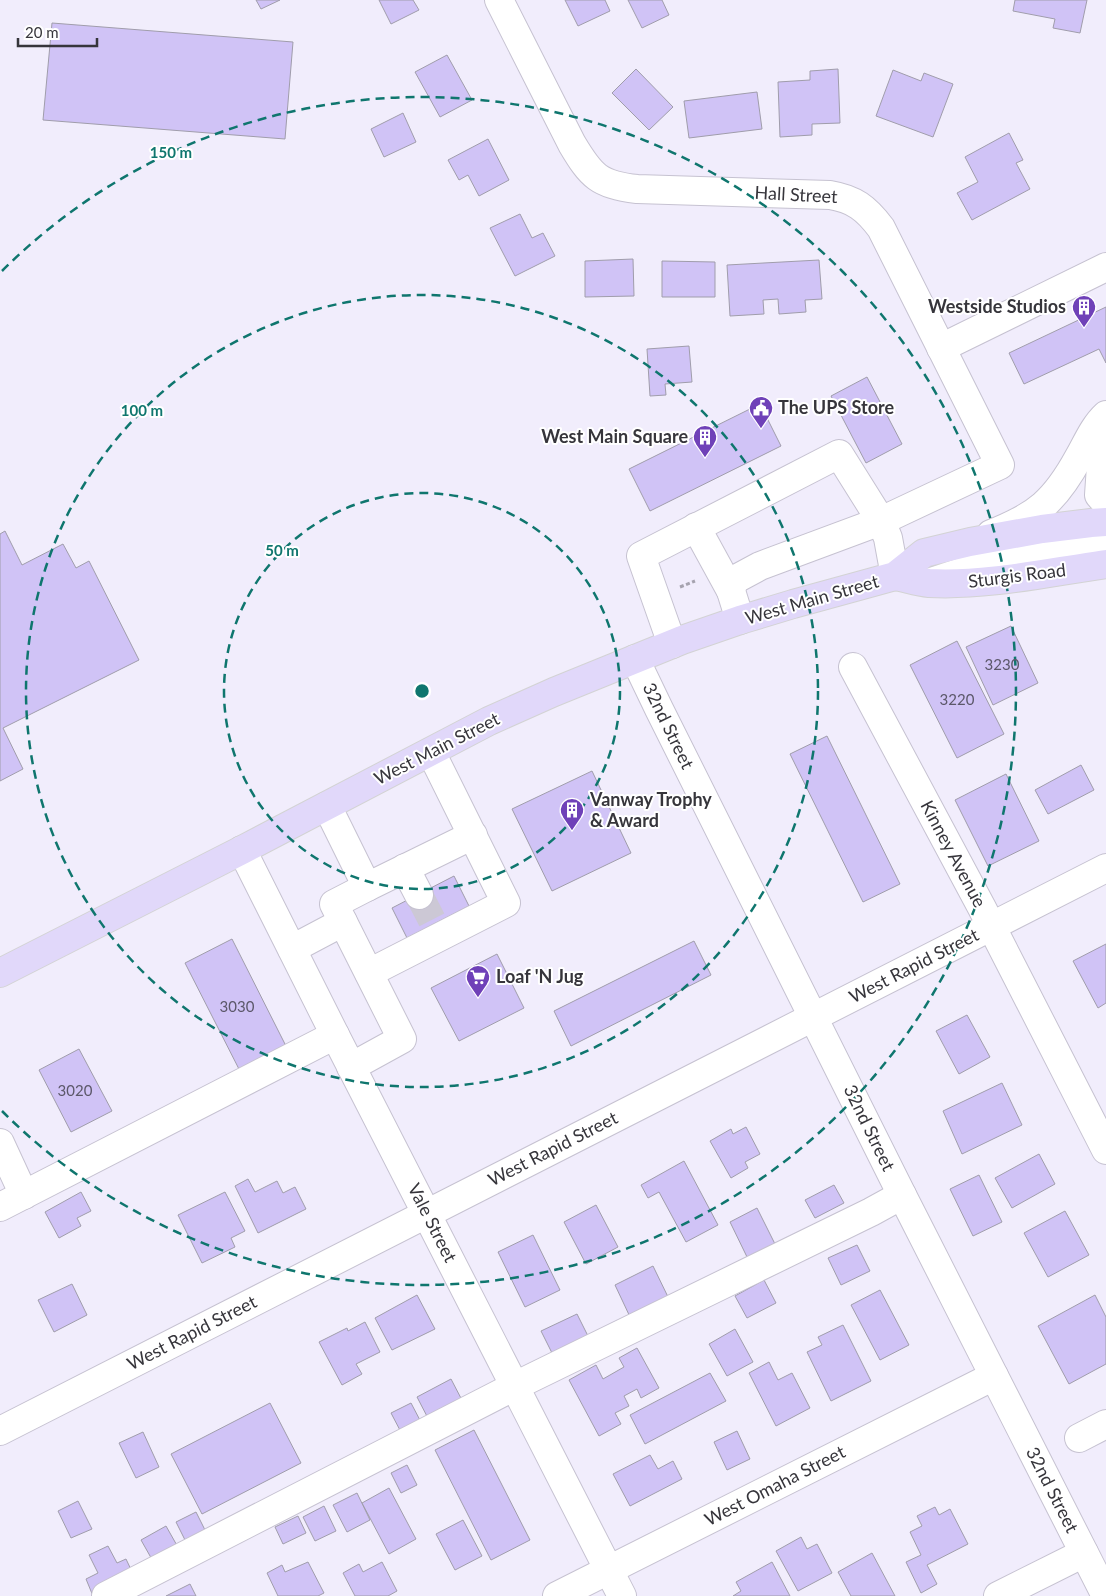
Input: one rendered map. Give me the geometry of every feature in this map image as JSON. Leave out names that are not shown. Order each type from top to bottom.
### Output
[{"type":"main road","points":[[970,542],[1042,529],[1106,522]]},
{"type":"main road","name":"West Main Street","points":[[0,973],[521,706],[672,644],[740,620],[895,576],[924,553],[970,542]]},
{"type":"main road","name":"Sturgis Road","points":[[928,583],[963,583],[1005,579],[1106,564]]},
{"type":"main road","name":"West Main Street","points":[[895,576],[928,583]]},
{"type":"street","name":"Hall Street","points":[[499,0],[572,144],[583,162],[605,183],[637,190],[830,195],[844,197],[871,214],[881,228],[1000,465],[880,521],[760,566],[734,580],[731,591]]},
{"type":"street","points":[[941,348],[1106,266]]},
{"type":"street","name":"West Main Street","points":[[970,542],[1017,524],[1051,500],[1065,482],[1100,420],[1106,415]]},
{"type":"street","points":[[1106,445],[1101,466],[1099,495],[1106,503]]},
{"type":"street","points":[[672,644],[641,556],[839,454],[880,521],[888,538],[895,576]]},
{"type":"street","points":[[696,527],[731,591],[740,620]]},
{"type":"street","points":[[928,583],[980,566],[1092,544],[1106,537]]},
{"type":"street","name":"32nd Street","points":[[635,659],[902,1195],[1106,1596]]},
{"type":"street","name":"Kinney Avenue","points":[[853,667],[992,927],[1106,1150]]},
{"type":"street","points":[[368,974],[437,930],[506,903],[432,752]]},
{"type":"street","points":[[328,806],[367,887]]},
{"type":"street","points":[[351,1067],[402,1039],[334,904],[472,835]]},
{"type":"street","name":"Vale Street","points":[[242,850],[622,1596]]},
{"type":"street","points":[[405,868],[418,895]]},
{"type":"street","name":"West Rapid Street","points":[[0,1431],[1106,868]]},
{"type":"street","points":[[292,949],[343,922]]},
{"type":"street","points":[[0,1207],[335,1035]]},
{"type":"street","points":[[0,1143],[24,1195]]},
{"type":"street","points":[[106,1596],[515,1386],[871,1212],[902,1195]]},
{"type":"street","name":"West Omaha Street","points":[[557,1596],[994,1376]]},
{"type":"street","points":[[1079,1438],[1106,1424]]},
{"type":"street","points":[[998,1596],[1084,1553]]},
{"type":"building","points":[[256,0],[280,0],[261,9]]},
{"type":"building","points":[[379,0],[413,0],[419,10],[391,24]]},
{"type":"building","points":[[565,0],[605,0],[610,11],[578,26]]},
{"type":"building","points":[[628,0],[662,0],[669,15],[642,28]]},
{"type":"building","points":[[1015,0],[1087,0],[1080,33],[1053,28],[1055,19],[1013,11]]},
{"type":"building","points":[[52,23],[293,42],[285,139],[43,120]]},
{"type":"building","points":[[447,55],[472,100],[440,117],[415,72]]},
{"type":"building","points":[[636,69],[673,107],[649,130],[612,93]]},
{"type":"building","points":[[838,69],[840,123],[812,124],[812,135],[780,137],[778,82],[810,80],[810,71]]},
{"type":"building","points":[[893,70],[921,81],[924,73],[953,84],[933,137],[876,116]]},
{"type":"building","points":[[757,92],[762,129],[689,138],[684,101]]},
{"type":"building","points":[[403,113],[416,142],[384,157],[371,129]]},
{"type":"building","points":[[1009,133],[1023,160],[1016,163],[1030,189],[972,220],[957,193],[978,182],[965,157]]},
{"type":"building","points":[[488,139],[509,180],[479,196],[468,175],[459,180],[448,160]]},
{"type":"building","points":[[520,214],[532,238],[543,233],[555,256],[515,276],[490,228]]},
{"type":"building","points":[[633,259],[634,296],[585,297],[585,261]]},
{"type":"building","points":[[819,260],[822,299],[805,300],[806,312],[779,314],[778,299],[763,300],[764,314],[730,316],[727,265]]},
{"type":"building","points":[[662,261],[715,262],[715,297],[662,297]]},
{"type":"building","name":"Westside Studios","points":[[1106,307],[1106,363],[1099,349],[1024,384],[1009,353]]},
{"type":"building","points":[[689,346],[692,382],[665,384],[666,395],[650,396],[647,349]]},
{"type":"building","points":[[867,377],[902,444],[866,463],[831,396]]},
{"type":"building","name":"West Main Square","points":[[760,404],[781,446],[650,511],[629,469]]},
{"type":"building","points":[[5,531],[22,565],[63,544],[76,568],[89,561],[139,660],[3,728],[23,769],[0,781],[0,534]]},
{"type":"building","points":[[1011,626],[1038,683],[993,705],[966,647]]},
{"type":"building","points":[[957,641],[1004,734],[957,758],[910,665]]},
{"type":"building","points":[[827,736],[900,884],[863,902],[790,754]]},
{"type":"building","points":[[1081,765],[1094,790],[1048,814],[1035,790]]},
{"type":"building","name":"Vanway Trophy & Award","points":[[592,771],[631,853],[552,891],[512,809]]},
{"type":"building","points":[[1006,774],[1039,841],[988,866],[955,800]]},
{"type":"building","points":[[454,876],[469,906],[407,938],[392,908]]},
{"type":"building","points":[[232,939],[289,1052],[242,1075],[185,963]]},
{"type":"building","points":[[694,941],[711,975],[571,1046],[554,1011]]},
{"type":"building","points":[[1106,944],[1106,1003],[1098,1008],[1073,961]]},
{"type":"building","name":"Loaf 'N Jug","points":[[497,954],[524,1008],[459,1041],[431,988]]},
{"type":"building","points":[[967,1015],[990,1057],[959,1074],[936,1031]]},
{"type":"building","points":[[79,1049],[112,1111],[71,1132],[39,1070]]},
{"type":"building","points":[[1002,1083],[1022,1125],[962,1154],[943,1111]]},
{"type":"building","points":[[746,1127],[760,1154],[745,1162],[748,1168],[731,1178],[710,1141],[731,1129],[733,1134]]},
{"type":"building","points":[[1039,1154],[1055,1184],[1012,1208],[995,1178]]},
{"type":"building","points":[[684,1161],[718,1225],[686,1242],[659,1192],[648,1198],[641,1185]]},
{"type":"building","points":[[979,1175],[1002,1222],[973,1236],[950,1189]]},
{"type":"building","points":[[248,1179],[255,1192],[277,1181],[283,1193],[295,1187],[306,1209],[258,1233],[235,1186]]},
{"type":"building","points":[[834,1185],[844,1203],[815,1218],[805,1200]]},
{"type":"building","points":[[81,1192],[91,1211],[77,1218],[81,1226],[59,1238],[45,1212]]},
{"type":"building","points":[[225,1192],[245,1231],[231,1238],[235,1247],[202,1263],[178,1215]]},
{"type":"building","points":[[596,1205],[618,1247],[586,1264],[564,1222]]},
{"type":"building","points":[[757,1208],[776,1246],[748,1259],[730,1222]]},
{"type":"building","points":[[1065,1211],[1089,1255],[1048,1277],[1024,1233]]},
{"type":"building","points":[[533,1235],[560,1290],[525,1307],[498,1252]]},
{"type":"building","points":[[857,1245],[870,1271],[841,1285],[828,1258]]},
{"type":"building","points":[[653,1266],[670,1301],[631,1319],[615,1285]]},
{"type":"building","points":[[764,1280],[776,1303],[747,1318],[735,1296]]},
{"type":"building","points":[[72,1284],[87,1315],[54,1332],[38,1300]]},
{"type":"building","points":[[880,1290],[909,1345],[880,1360],[851,1305]]},
{"type":"building","points":[[417,1295],[435,1329],[392,1350],[375,1318]]},
{"type":"building","points":[[1095,1295],[1106,1317],[1106,1364],[1069,1384],[1038,1326]]},
{"type":"building","points":[[577,1314],[591,1342],[555,1359],[541,1331]]},
{"type":"building","points":[[365,1322],[380,1352],[356,1364],[362,1374],[342,1385],[319,1342],[347,1328],[348,1331]]},
{"type":"building","points":[[843,1325],[871,1381],[831,1401],[807,1352],[822,1345],[818,1337]]},
{"type":"building","points":[[735,1329],[753,1362],[727,1376],[709,1344]]},
{"type":"building","points":[[637,1348],[659,1388],[641,1398],[637,1389],[624,1396],[629,1406],[615,1413],[621,1424],[599,1436],[569,1380],[596,1365],[603,1379],[624,1367],[619,1358]]},
{"type":"building","points":[[769,1362],[778,1380],[792,1373],[810,1408],[776,1426],[749,1373]]},
{"type":"building","points":[[710,1373],[726,1401],[645,1444],[630,1415]]},
{"type":"building","points":[[451,1379],[464,1404],[430,1422],[417,1397]]},
{"type":"building","points":[[270,1403],[301,1463],[202,1514],[171,1454]]},
{"type":"building","points":[[411,1403],[422,1424],[402,1434],[391,1413]]},
{"type":"building","points":[[474,1430],[530,1540],[491,1560],[435,1450]]},
{"type":"building","points":[[737,1431],[750,1459],[727,1470],[714,1442]]},
{"type":"building","points":[[143,1432],[159,1467],[136,1478],[119,1443]]},
{"type":"building","points":[[650,1455],[658,1469],[673,1461],[682,1479],[630,1506],[613,1474]]},
{"type":"building","points":[[407,1465],[417,1485],[401,1493],[391,1473]]},
{"type":"building","points":[[389,1488],[416,1539],[389,1554],[362,1503]]},
{"type":"building","points":[[357,1493],[370,1520],[347,1532],[333,1505]]},
{"type":"building","points":[[78,1501],[92,1529],[71,1538],[58,1511]]},
{"type":"building","points":[[324,1506],[336,1531],[315,1541],[303,1517]]},
{"type":"building","points":[[935,1507],[939,1515],[950,1509],[968,1544],[927,1565],[937,1584],[921,1593],[906,1562],[921,1555],[910,1532],[922,1526],[917,1516]]},
{"type":"building","points":[[196,1512],[208,1536],[188,1546],[176,1522]]},
{"type":"building","points":[[298,1516],[306,1533],[283,1544],[275,1527]]},
{"type":"building","points":[[463,1520],[482,1556],[455,1570],[436,1534]]},
{"type":"building","points":[[166,1526],[179,1549],[154,1563],[141,1540]]},
{"type":"building","points":[[801,1537],[807,1549],[817,1544],[832,1573],[798,1591],[776,1551]]},
{"type":"building","points":[[108,1546],[117,1563],[126,1559],[135,1578],[93,1596],[86,1579],[98,1573],[89,1555]]},
{"type":"building","points":[[872,1553],[895,1596],[851,1596],[838,1572]]},
{"type":"building","points":[[308,1562],[324,1593],[318,1596],[278,1596],[267,1573],[282,1565],[285,1572]]},
{"type":"building","points":[[382,1562],[397,1591],[388,1596],[355,1596],[343,1573],[359,1564],[363,1572]]},
{"type":"building","points":[[772,1562],[790,1596],[733,1596],[741,1591],[736,1582]]},
{"type":"building","points":[[190,1584],[196,1596],[166,1596]]},
{"type":"tunnel","points":[[419,895],[434,924]]},
{"type":"place","name":"Westside Studios","points":[[1084,328]]},
{"type":"place","name":"The UPS Store","points":[[761,429]]},
{"type":"place","name":"West Main Square","points":[[705,458]]},
{"type":"place","name":"Vanway Trophy & Award","points":[[572,831]]},
{"type":"place","name":"Loaf 'N Jug","points":[[478,998]]}]
